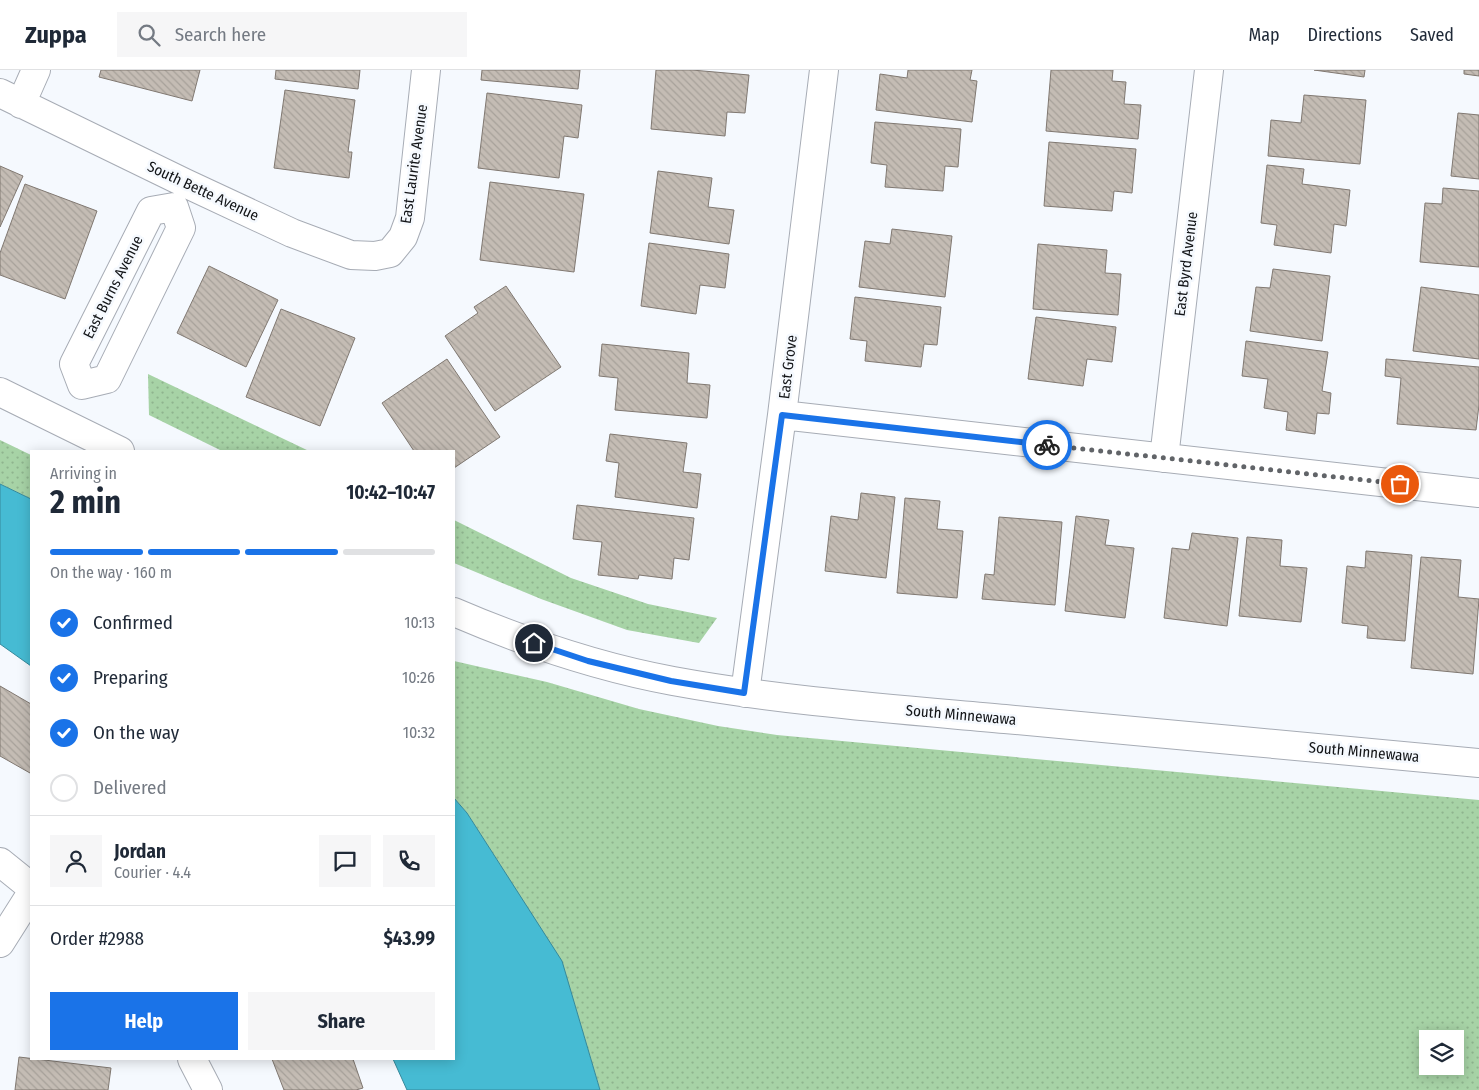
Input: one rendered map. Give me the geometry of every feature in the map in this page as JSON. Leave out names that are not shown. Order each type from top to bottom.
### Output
[{"type":"street","points":[[10,98],[36,70]]},
{"type":"street","name":"East Laurite Avenue","points":[[390,253],[403,237],[410,218],[426,70]]},
{"type":"street","name":"East Grove","points":[[744,693],[782,415],[824,70]]},
{"type":"street","name":"East Byrd Avenue","points":[[1164,458],[1209,70]]},
{"type":"street","name":"South Bette Avenue","points":[[10,98],[180,195],[351,255],[375,256],[390,253]]},
{"type":"street","points":[[64,424],[82,385],[107,379],[180,228],[180,195]]},
{"type":"street","name":"East Burns Avenue","points":[[82,385],[74,364],[151,211],[180,195]]},
{"type":"street","points":[[0,392],[118,450]]},
{"type":"street","points":[[782,415],[1479,493]]},
{"type":"street","name":"South Minnewawa","points":[[455,612],[499,632],[588,661],[671,681],[744,693],[1479,763]]},
{"type":"street","points":[[0,862],[30,886]]},
{"type":"street","points":[[0,943],[30,896]]},
{"type":"street","points":[[193,1060],[208,1090]]},
{"type":"green space","points":[[148,374],[307,450],[220,450],[149,415]]},
{"type":"green space","points":[[0,440],[30,455],[30,499],[0,484]]},
{"type":"green space","points":[[455,520],[571,578],[648,604],[717,618],[699,643],[627,630],[541,599],[455,563]]},
{"type":"green space","points":[[455,661],[547,682],[639,709],[718,726],[777,735],[1479,800],[1479,1090],[600,1090],[561,961],[467,813],[455,799]]},
{"type":"water","points":[[0,484],[30,499],[30,665],[0,644]]},
{"type":"water","points":[[455,799],[467,813],[562,961],[600,1090],[407,1090],[393,1060],[455,1060]]},
{"type":"building","points":[[101,70],[200,70],[192,101],[99,77]]},
{"type":"building","points":[[276,70],[360,70],[358,89],[275,79]]},
{"type":"building","points":[[482,70],[580,70],[578,89],[481,80]]},
{"type":"building","points":[[656,70],[692,70],[749,75],[745,113],[727,112],[725,136],[651,129]]},
{"type":"building","points":[[908,70],[972,70],[970,80],[977,81],[972,122],[876,110],[880,74],[907,78]]},
{"type":"building","points":[[1051,70],[1113,70],[1112,81],[1126,82],[1124,104],[1141,105],[1138,139],[1046,131]]},
{"type":"building","points":[[1314,70],[1365,70],[1364,77]]},
{"type":"building","points":[[1464,70],[1479,70],[1479,76],[1464,74]]},
{"type":"building","points":[[285,90],[355,100],[348,152],[352,152],[349,178],[274,168]]},
{"type":"building","points":[[487,93],[582,105],[578,138],[564,136],[559,178],[478,168]]},
{"type":"building","points":[[1304,95],[1366,100],[1360,164],[1268,156],[1271,120],[1301,123]]},
{"type":"building","points":[[1458,113],[1479,115],[1479,179],[1451,176]]},
{"type":"building","points":[[875,122],[961,129],[958,167],[945,166],[943,191],[885,187],[887,165],[871,163]]},
{"type":"building","points":[[1049,142],[1136,149],[1132,193],[1114,191],[1112,211],[1044,206]]},
{"type":"building","points":[[1267,165],[1304,169],[1302,184],[1350,190],[1346,226],[1334,224],[1331,253],[1274,245],[1277,225],[1261,223]]},
{"type":"building","points":[[0,166],[23,176],[0,227]]},
{"type":"building","points":[[658,171],[712,178],[708,207],[734,210],[729,244],[650,233]]},
{"type":"building","points":[[490,182],[584,194],[574,272],[480,260]]},
{"type":"building","points":[[25,184],[97,211],[65,299],[0,275],[0,253]]},
{"type":"building","points":[[1443,188],[1479,191],[1479,267],[1420,262],[1425,203],[1442,204]]},
{"type":"building","points":[[892,229],[952,236],[945,297],[859,287],[865,241],[890,244]]},
{"type":"building","points":[[649,243],[729,254],[725,288],[700,285],[696,314],[641,306]]},
{"type":"building","points":[[1038,244],[1107,250],[1105,273],[1121,274],[1118,315],[1033,309]]},
{"type":"building","points":[[209,266],[278,300],[246,367],[177,333]]},
{"type":"building","points":[[1273,269],[1330,276],[1322,341],[1250,331],[1256,287],[1270,288]]},
{"type":"building","points":[[506,286],[561,367],[495,411],[445,336],[478,313],[474,307]]},
{"type":"building","points":[[1421,287],[1479,295],[1479,359],[1413,351]]},
{"type":"building","points":[[855,297],[941,307],[937,345],[924,344],[921,367],[865,361],[867,341],[850,339]]},
{"type":"building","points":[[281,309],[355,338],[320,426],[246,397]]},
{"type":"building","points":[[1036,317],[1116,327],[1112,362],[1087,359],[1083,386],[1028,379]]},
{"type":"building","points":[[1246,341],[1328,352],[1322,391],[1331,393],[1329,414],[1317,413],[1315,434],[1286,430],[1288,412],[1264,408],[1268,379],[1242,376]]},
{"type":"building","points":[[602,344],[689,353],[687,383],[710,385],[707,418],[615,410],[618,378],[599,376]]},
{"type":"building","points":[[447,359],[500,437],[455,467],[455,450],[413,450],[382,403]]},
{"type":"building","points":[[1386,359],[1479,367],[1479,405],[1476,430],[1397,424],[1401,378],[1385,376]]},
{"type":"building","points":[[610,434],[687,443],[683,472],[701,474],[697,508],[615,497],[619,463],[606,461]]},
{"type":"building","points":[[861,493],[895,497],[886,578],[825,571],[831,516],[858,520]]},
{"type":"building","points":[[905,498],[940,501],[937,529],[963,531],[957,598],[897,593]]},
{"type":"building","points":[[577,505],[694,518],[689,560],[674,558],[672,579],[639,575],[638,579],[598,575],[602,542],[573,539]]},
{"type":"building","points":[[1076,516],[1109,520],[1105,545],[1134,548],[1125,618],[1065,611]]},
{"type":"building","points":[[999,517],[1062,522],[1055,605],[982,599],[985,574],[994,575]]},
{"type":"building","points":[[1192,533],[1238,538],[1227,626],[1164,618],[1172,548],[1189,550]]},
{"type":"building","points":[[1247,537],[1282,540],[1280,566],[1307,568],[1301,622],[1239,616]]},
{"type":"building","points":[[1366,551],[1412,555],[1405,641],[1367,638],[1368,626],[1342,623],[1347,566],[1365,568]]},
{"type":"building","points":[[1421,557],[1461,560],[1458,597],[1479,599],[1473,674],[1411,668]]},
{"type":"building","points":[[0,686],[30,703],[30,773],[0,756]]},
{"type":"building","points":[[19,1057],[30,1058],[30,1060],[111,1068],[108,1090],[15,1090]]},
{"type":"building","points":[[272,1060],[353,1060],[363,1088],[356,1090],[284,1090]]},
{"type":"way so far","points":[[1047,445],[1400,484]]},
{"type":"route","points":[[534,643],[588,661],[671,681],[744,693],[782,415],[1047,445]]}]
